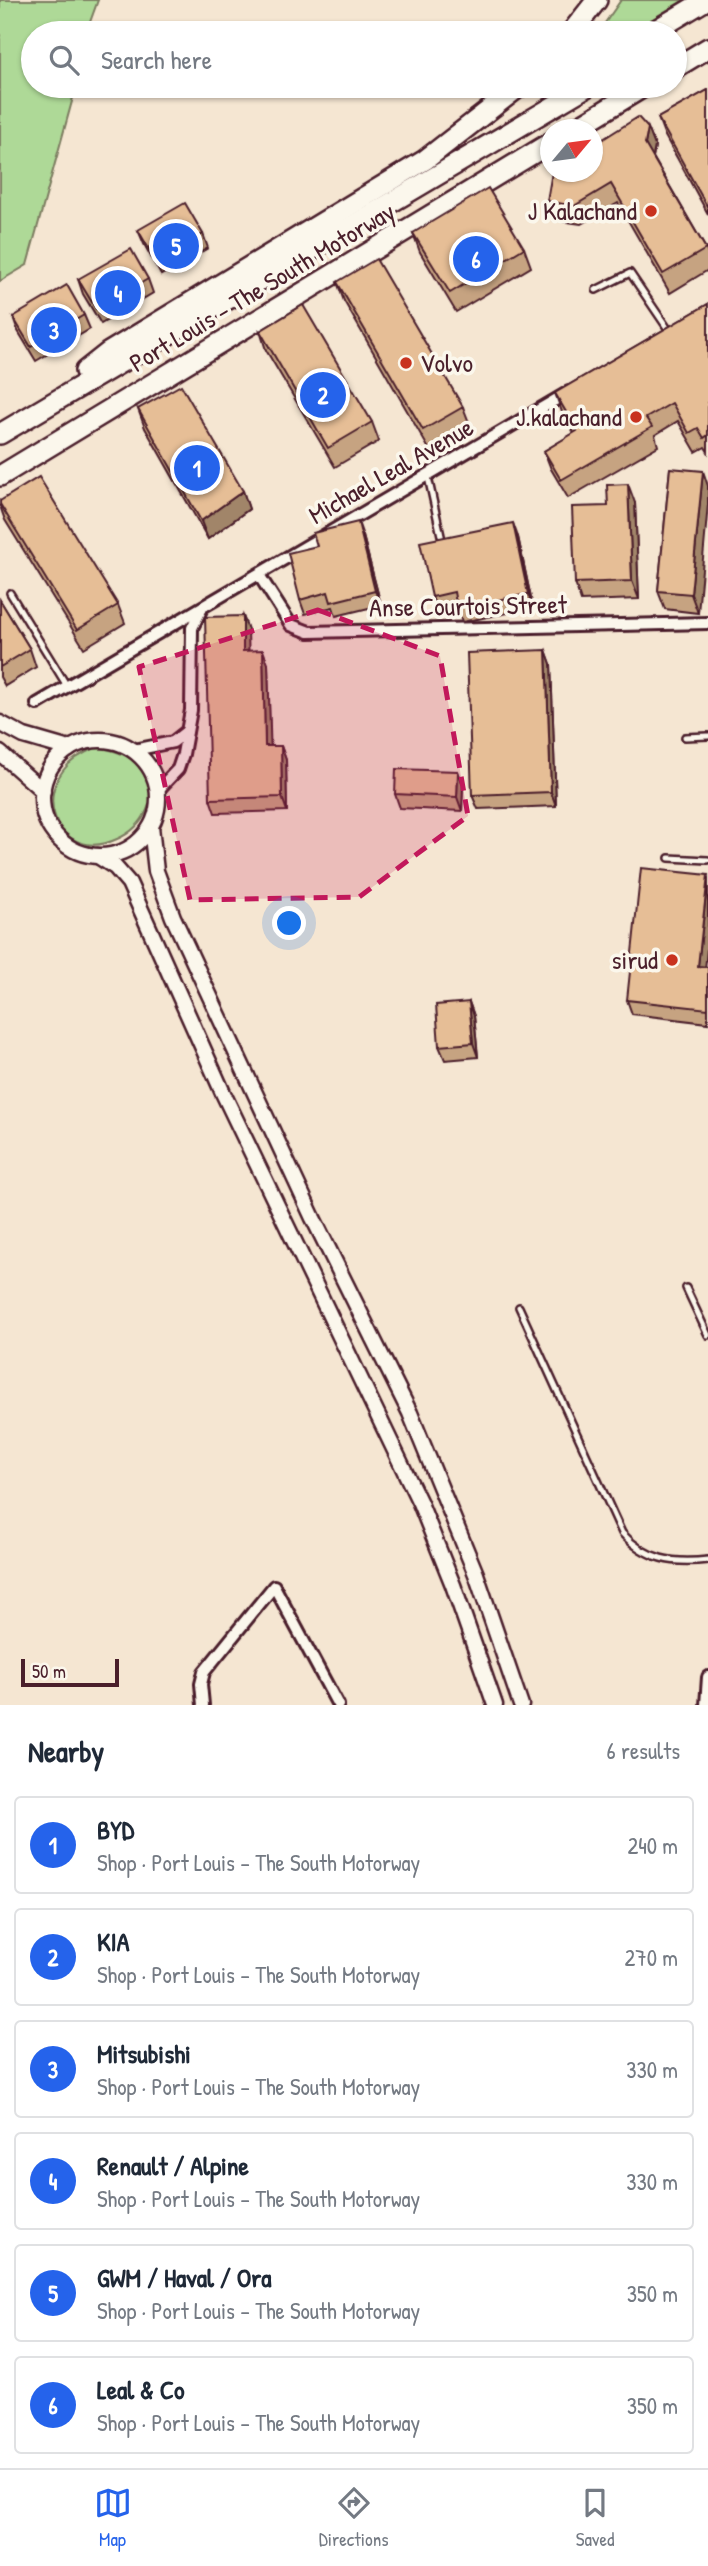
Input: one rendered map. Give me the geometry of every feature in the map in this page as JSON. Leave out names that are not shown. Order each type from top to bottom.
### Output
[{"type":"highway","points":[[580,21],[597,0]]},
{"type":"highway","points":[[671,21],[706,0]]},
{"type":"highway","points":[[687,27],[708,14]]},
{"type":"highway","points":[[687,61],[708,48]]},
{"type":"highway","points":[[39,410],[109,352],[425,160],[505,98]]},
{"type":"highway","points":[[449,169],[521,112],[544,98]]},
{"type":"highway","name":"Port Louis – The South Motorway","points":[[0,434],[568,98]]},
{"type":"highway","points":[[591,119],[625,98]]},
{"type":"highway","name":"Port Louis – The South Motorway","points":[[4,475],[540,150]]},
{"type":"street","points":[[656,337],[673,326]]},
{"type":"street","name":"Michael Leal Avenue","points":[[37,704],[575,389]]},
{"type":"street","name":"Anse Courtois Street","points":[[258,575],[291,625],[309,632],[708,623]]},
{"type":"street","points":[[158,790],[178,769],[191,710],[192,628],[201,610]]},
{"type":"street","points":[[0,723],[24,736],[69,749]]},
{"type":"street","points":[[134,750],[173,742],[187,731]]},
{"type":"street","points":[[495,1705],[453,1585],[384,1423],[223,1093],[129,883],[115,867],[98,856],[82,853],[56,835],[48,822],[43,791],[51,767],[69,749],[81,743],[108,740],[134,750],[153,775],[158,790],[157,809],[151,827],[156,871],[173,917],[313,1218],[410,1413],[471,1562],[521,1705]]},
{"type":"street","points":[[0,753],[43,791]]},
{"type":"street","points":[[98,856],[128,849],[151,827]]},
{"type":"street","points":[[203,1705],[201,1684],[204,1672],[274,1586],[338,1705]]},
{"type":"street","points":[[706,1705],[708,1677]]},
{"type":"lane","points":[[596,290],[630,273],[673,326]]},
{"type":"lane","points":[[428,477],[442,540]]},
{"type":"lane","points":[[10,593],[67,686]]},
{"type":"lane","points":[[685,737],[708,736]]},
{"type":"lane","points":[[669,858],[708,860]]},
{"type":"lane","points":[[686,1288],[708,1335]]},
{"type":"lane","points":[[519,1307],[622,1533],[637,1550],[652,1556],[671,1560],[708,1560]]},
{"type":"highlighted area","points":[[318,610],[440,656],[468,816],[359,897],[190,900],[139,667]]},
{"type":"green space","points":[[0,0],[98,0],[90,21],[21,21],[21,98],[73,98],[27,265],[0,281]]},
{"type":"green space","points":[[621,0],[684,0],[649,21],[606,21]]},
{"type":"green space","points":[[96,748],[120,753],[140,766],[150,785],[151,797],[145,815],[131,831],[117,839],[95,845],[76,841],[63,830],[54,814],[53,796],[58,778],[72,761]]},
{"type":"building","points":[[708,90],[708,208],[658,118]]},
{"type":"building","name":"J Kalachand","points":[[638,117],[648,128],[645,144],[706,249],[663,274],[611,184],[574,206],[547,201],[550,182],[603,182],[603,139]]},
{"type":"building","points":[[488,188],[524,248],[450,293],[413,233]]},
{"type":"building","points":[[185,203],[203,234],[156,261],[138,230]]},
{"type":"building","points":[[131,249],[148,279],[96,309],[78,279]]},
{"type":"building","name":"Volvo","points":[[376,259],[463,407],[423,430],[337,282]]},
{"type":"building","points":[[67,285],[84,315],[31,347],[13,317]]},
{"type":"building","name":"J.kalachand","points":[[708,304],[708,435],[704,438],[698,428],[689,433],[672,403],[646,418],[652,427],[561,480],[544,451],[577,431],[555,393]]},
{"type":"building","points":[[303,305],[372,422],[328,448],[260,331]]},
{"type":"building","points":[[181,385],[243,491],[201,521],[138,409]]},
{"type":"building","points":[[670,468],[703,471],[691,594],[658,591]]},
{"type":"building","points":[[39,477],[118,605],[77,630],[0,504],[0,501]]},
{"type":"building","points":[[628,484],[632,581],[575,583],[572,507],[608,506],[607,485]]},
{"type":"building","points":[[358,522],[375,591],[331,602],[328,592],[300,600],[288,553],[317,546],[313,533]]},
{"type":"building","points":[[513,523],[528,594],[457,608],[454,592],[432,597],[420,542]]},
{"type":"building","points":[[0,600],[30,649],[0,667]]},
{"type":"building","points":[[243,616],[243,651],[263,650],[265,746],[281,746],[282,797],[210,799],[205,617]]},
{"type":"building","points":[[546,650],[551,792],[472,795],[467,653]]},
{"type":"building","points":[[396,769],[458,771],[457,797],[395,794]]},
{"type":"building","name":"sirud","points":[[641,868],[708,875],[698,966],[708,967],[708,1009],[627,1000]]},
{"type":"building","points":[[469,1002],[473,1043],[439,1046],[436,1005]]},
{"type":"place","name":"J Kalachand","points":[[651,211]]},
{"type":"place","name":"GWM / Haval / Ora","points":[[176,246]]},
{"type":"place","name":"Leal & Co","points":[[476,259]]},
{"type":"place","name":"Renault / Alpine","points":[[118,293]]},
{"type":"place","name":"Mitsubishi","points":[[54,330]]},
{"type":"place","name":"Volvo","points":[[406,363]]},
{"type":"place","name":"KIA","points":[[323,395]]},
{"type":"place","name":"J.kalachand","points":[[636,417]]},
{"type":"place","name":"BYD","points":[[197,468]]},
{"type":"place","name":"sirud","points":[[672,960]]}]
